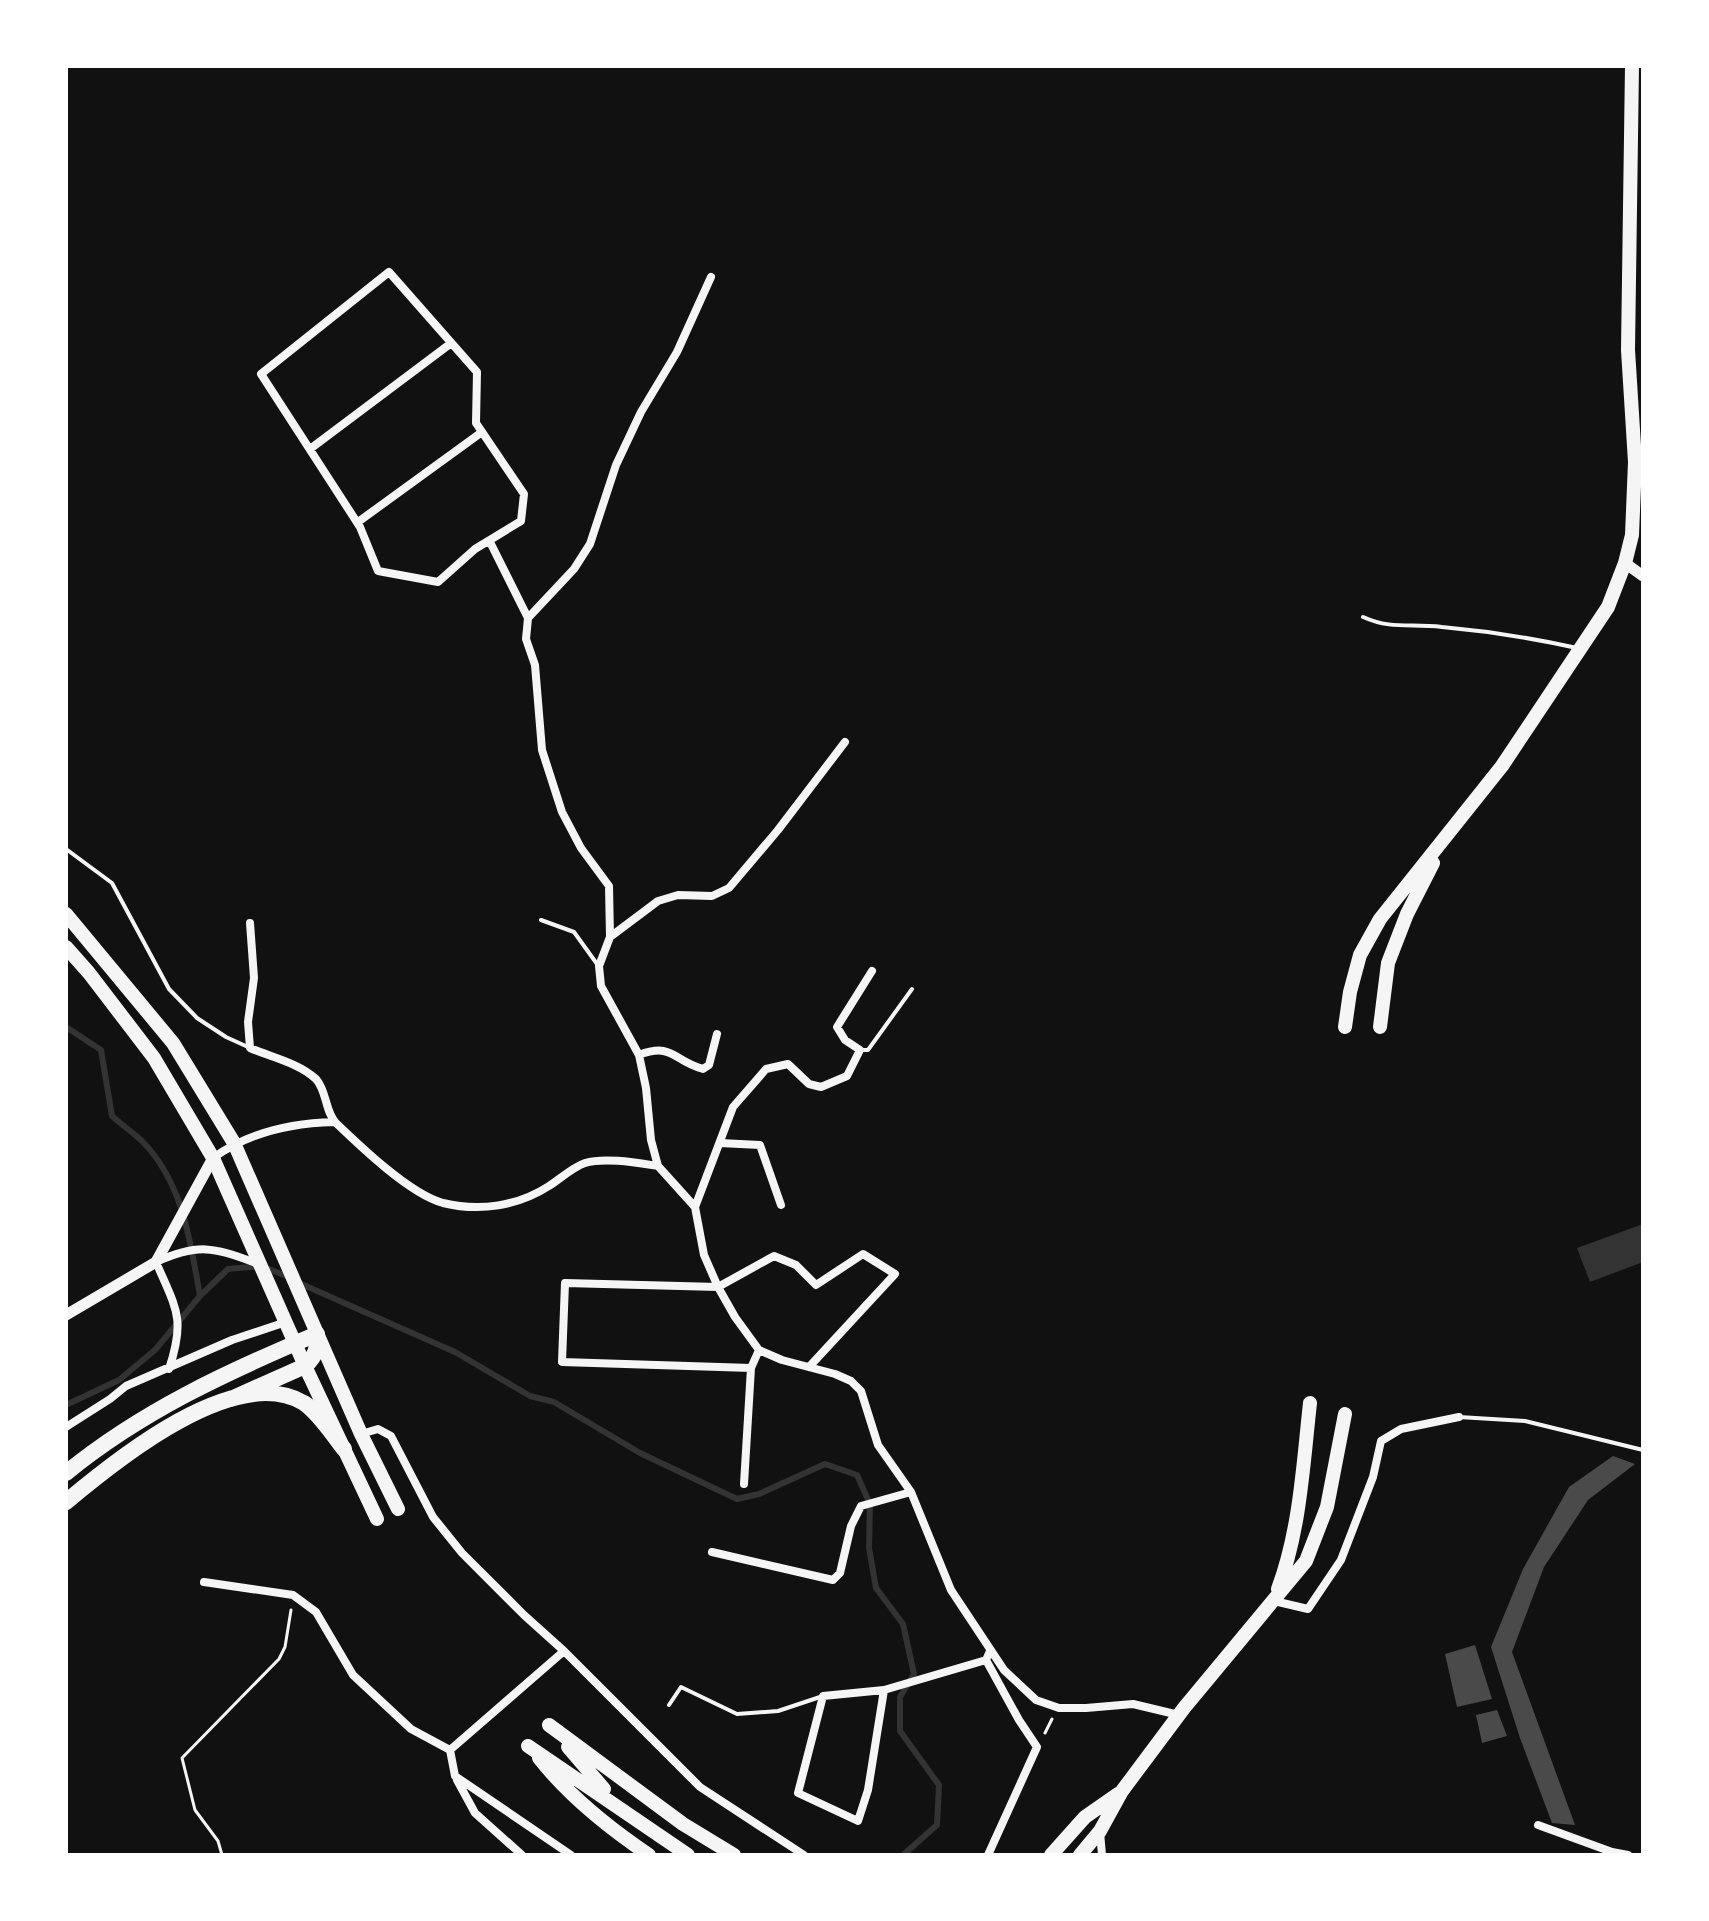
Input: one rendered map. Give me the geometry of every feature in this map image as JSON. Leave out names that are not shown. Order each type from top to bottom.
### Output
[{"type":"highway","points":[[66,1473],[138,1420],[209,1382],[317,1334],[318,1348],[305,1366],[193,1414],[90,1481],[66,1502]]},
{"type":"highway","points":[[231,1399],[267,1393],[306,1404],[344,1449]]},
{"type":"main road","points":[[1345,1027],[1360,955],[1380,919],[1502,766],[1608,607],[1637,535],[1637,400],[1628,335],[1632,66]]},
{"type":"main road","points":[[1380,1027],[1388,963],[1407,914],[1456,824]]},
{"type":"main road","points":[[66,914],[173,1043],[234,1143],[361,1434],[398,1509]]},
{"type":"main road","points":[[66,947],[154,1058],[213,1158],[377,1519]]},
{"type":"main road","points":[[1360,955],[1375,953],[1388,963]]},
{"type":"main road","points":[[1274,1601],[1290,1556],[1310,1403]]},
{"type":"main road","points":[[1080,1855],[1100,1831],[1122,1791],[1179,1715],[1306,1561],[1327,1507],[1345,1414]]},
{"type":"main road","points":[[617,1805],[549,1725],[683,1824],[734,1855]]},
{"type":"main road","points":[[649,1855],[556,1780],[528,1746],[688,1855]]},
{"type":"main road","points":[[1051,1855],[1085,1817],[1122,1791]]},
{"type":"street","points":[[389,272],[450,344],[477,372],[476,423],[524,494],[521,521],[475,549],[438,582],[378,571],[358,522],[261,374],[389,272]]},
{"type":"street","points":[[528,618],[574,569],[590,544],[616,465],[641,412],[677,352],[711,277]]},
{"type":"street","points":[[310,449],[450,344]]},
{"type":"street","points":[[358,522],[482,432]]},
{"type":"street","points":[[490,542],[528,618],[526,639],[535,665],[542,750],[562,812],[581,848],[609,886],[610,937],[599,966],[601,986],[639,1055],[651,1140],[658,1166],[695,1207],[704,1255],[718,1287],[759,1350],[851,1381],[861,1391],[878,1445],[911,1492],[951,1590],[988,1655],[1019,1720],[1037,1747],[988,1855]]},
{"type":"street","points":[[1625,563],[1643,576]]},
{"type":"street","points":[[610,937],[658,901],[678,895],[712,896],[729,888],[845,742]]},
{"type":"street","points":[[250,923],[254,978],[248,1022],[250,1048],[307,1072],[319,1083],[334,1122],[367,1152],[420,1192],[442,1203],[484,1206],[513,1203],[543,1190],[585,1163],[628,1161],[658,1166]]},
{"type":"street","points":[[695,1207],[733,1107],[766,1069],[788,1064],[809,1084],[821,1087],[847,1076],[860,1050],[845,1040],[837,1027],[872,971]]},
{"type":"street","points":[[639,1055],[656,1049],[669,1051],[694,1067],[703,1069],[709,1065],[717,1034]]},
{"type":"street","points":[[156,1262],[213,1158],[234,1143],[307,1123],[334,1122]]},
{"type":"street","points":[[720,1143],[760,1145],[781,1205]]},
{"type":"street","points":[[66,1315],[183,1249],[219,1250],[262,1266]]},
{"type":"street","points":[[751,1368],[562,1362],[565,1283],[718,1287],[774,1256],[796,1265],[816,1285],[863,1254],[895,1274],[809,1367]]},
{"type":"street","points":[[156,1262],[174,1302],[179,1324],[178,1342],[169,1369]]},
{"type":"street","points":[[66,1427],[126,1386],[232,1340],[286,1322]]},
{"type":"street","points":[[744,1484],[751,1368],[759,1350]]},
{"type":"street","points":[[1274,1601],[1308,1609],[1341,1560],[1373,1477],[1381,1441],[1401,1429],[1459,1417]]},
{"type":"street","points":[[361,1434],[378,1429],[391,1436],[433,1517],[462,1553],[700,1787],[804,1855]]},
{"type":"street","points":[[712,1552],[833,1580],[840,1573],[851,1526],[861,1506],[911,1492]]},
{"type":"street","points":[[204,1582],[293,1595],[316,1612],[353,1675],[411,1729],[450,1750]]},
{"type":"street","points":[[450,1750],[564,1651]]},
{"type":"street","points":[[884,1690],[868,1790],[858,1821],[798,1793],[823,1696],[884,1690],[988,1655]]},
{"type":"street","points":[[988,1655],[1036,1700],[1059,1708],[1133,1704],[1179,1715]]},
{"type":"street","points":[[450,1750],[455,1776],[475,1813],[522,1855]]},
{"type":"street","points":[[455,1776],[571,1855]]},
{"type":"street","points":[[1538,1825],[1628,1855]]},
{"type":"street","points":[[1100,1831],[1102,1855]]},
{"type":"lane","points":[[1363,617],[1383,626],[1437,626],[1526,637],[1580,648]]},
{"type":"lane","points":[[66,849],[112,883],[169,989],[197,1018],[250,1048]]},
{"type":"lane","points":[[541,920],[574,932],[599,966]]},
{"type":"lane","points":[[860,1050],[868,1050],[876,1042],[912,989]]},
{"type":"lane","points":[[1459,1417],[1525,1421],[1643,1450]]},
{"type":"lane","points":[[669,1705],[681,1687],[737,1714],[778,1711],[823,1696]]},
{"type":"path","points":[[222,1855],[218,1841],[195,1810],[182,1758],[279,1659],[285,1647],[293,1595]]},
{"type":"path","points":[[1037,1747],[1059,1708]]},
{"type":"shaded area","points":[[1643,1224],[1643,1262],[1590,1282],[1577,1248]]},
{"type":"building","points":[[1613,1456],[1635,1464],[1588,1500],[1544,1567],[1512,1652],[1575,1825],[1552,1823],[1491,1647],[1523,1569],[1569,1487]]},
{"type":"building","points":[[1475,1645],[1492,1699],[1457,1707],[1445,1654]]},
{"type":"building","points":[[1497,1710],[1507,1736],[1482,1743],[1476,1715]]},
{"type":"waterway","points":[[66,1027],[101,1050],[112,1116],[141,1140],[167,1174],[182,1213],[200,1296]]},
{"type":"waterway","points":[[66,1405],[119,1380],[155,1350],[200,1296],[228,1269],[261,1266],[289,1277]]},
{"type":"waterway","points":[[299,1283],[455,1352],[530,1396],[554,1402],[640,1453],[737,1499],[759,1494],[825,1464],[857,1475],[870,1504],[869,1548],[876,1588],[903,1624],[914,1674],[900,1697],[900,1731],[939,1785],[937,1825],[903,1855]]}]
